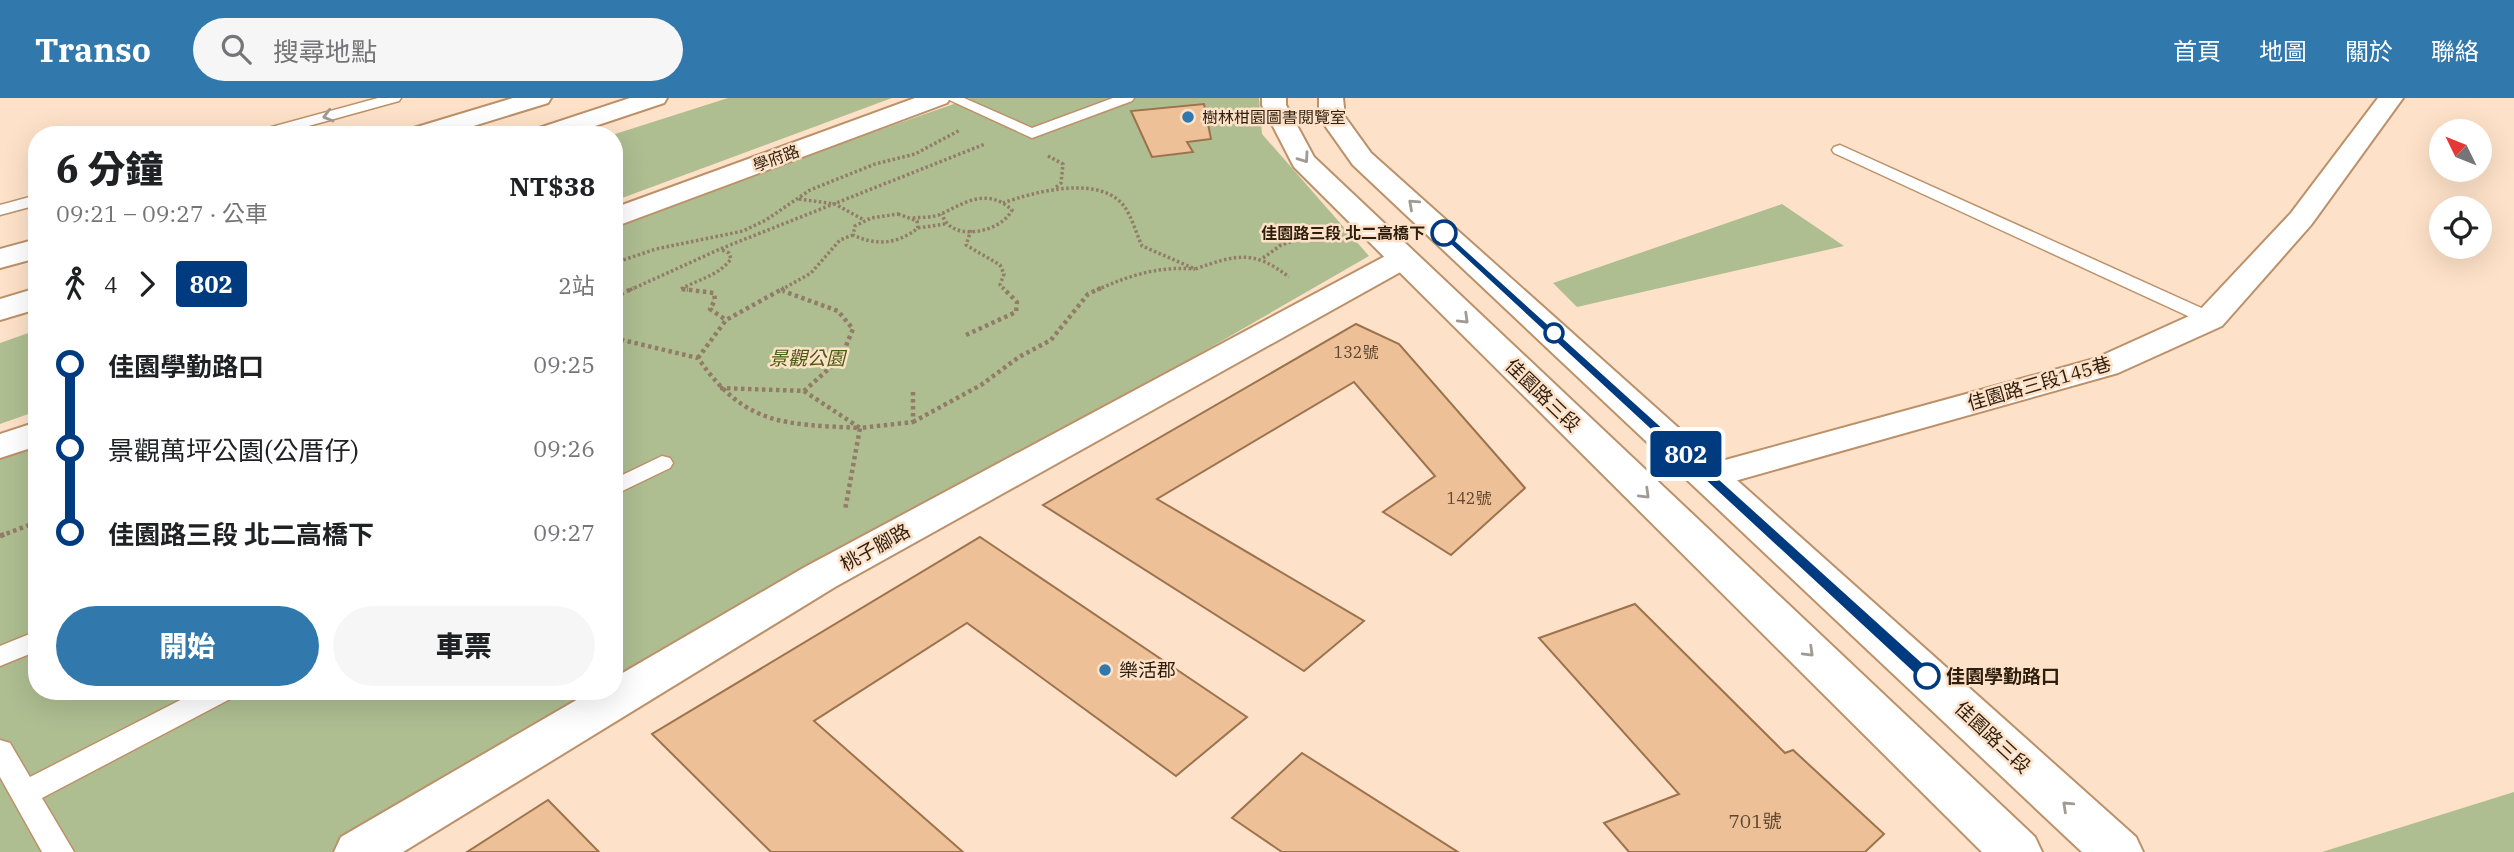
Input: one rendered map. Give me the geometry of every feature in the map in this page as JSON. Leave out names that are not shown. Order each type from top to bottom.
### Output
[{"type":"main road","points":[[446,126],[539,98]]},
{"type":"main road","points":[[569,126],[655,98]]},
{"type":"main road","name":"學府路","points":[[623,215],[938,98]]},
{"type":"main road","name":"佳園路三段","points":[[1274,98],[1273,105],[1303,161],[2015,852]]},
{"type":"main road","name":"佳園路三段","points":[[1331,98],[1332,117],[1362,159],[2118,852]]},
{"type":"main road","name":"佳園路三段145巷","points":[[1710,476],[2106,366],[2210,319],[2301,219],[2391,98]]},
{"type":"main road","points":[[0,259],[28,251]]},
{"type":"main road","name":"桃子腳路","points":[[623,695],[820,577],[1402,259]]},
{"type":"main road","points":[[0,310],[28,301]]},
{"type":"main road","points":[[0,447],[28,436]]},
{"type":"main road","name":"桃子腳路","points":[[359,852],[614,700]]},
{"type":"lane","points":[[291,126],[394,98]]},
{"type":"lane","points":[[952,98],[1032,133],[1126,98]]},
{"type":"lane","points":[[1840,150],[2210,319]]},
{"type":"lane","points":[[0,210],[28,202]]},
{"type":"lane","points":[[623,483],[662,463]]},
{"type":"lane","points":[[0,657],[28,644]]},
{"type":"lane","points":[[24,794],[205,700]]},
{"type":"lane","points":[[0,751],[58,852]]},
{"type":"path","points":[[623,260],[656,249],[743,231],[810,190],[847,173],[915,154],[970,125],[997,119]]},
{"type":"path","points":[[623,293],[720,249],[1022,130]]},
{"type":"path","points":[[1044,154],[1063,164],[1061,183],[1055,189]]},
{"type":"path","points":[[1003,203],[1029,193],[1055,189],[1104,194],[1120,202],[1142,246],[1195,269]]},
{"type":"path","points":[[798,199],[835,204],[864,219]]},
{"type":"path","points":[[853,235],[867,243],[885,243],[909,237],[918,228],[946,224],[971,230],[1002,224],[1011,217],[1012,210],[995,200],[971,200],[947,209],[942,214],[912,218]]},
{"type":"path","points":[[853,235],[855,226],[864,219],[894,214],[912,218],[917,221],[918,228]]},
{"type":"path","points":[[942,214],[946,224]]},
{"type":"path","points":[[966,335],[1016,312],[1017,302],[1000,285],[1004,274],[1000,265],[966,245],[971,230]]},
{"type":"path","points":[[1262,258],[1282,245],[1320,232]]},
{"type":"path","points":[[698,358],[726,320],[811,273],[840,240],[853,235]]},
{"type":"path","points":[[720,249],[729,253],[731,258],[727,266],[717,274],[693,281],[681,289],[714,293],[715,300],[710,309],[726,320]]},
{"type":"path","points":[[623,342],[638,348],[675,351],[698,358],[730,399],[751,413],[781,424],[860,428],[912,422],[981,385],[1019,357],[1051,340],[1088,295],[1130,275],[1172,267],[1195,269],[1229,258],[1251,256],[1269,260],[1289,277]]},
{"type":"path","points":[[783,290],[838,311],[853,329],[841,358],[804,391]]},
{"type":"path","points":[[720,388],[804,391],[860,428]]},
{"type":"path","points":[[912,422],[913,389]]},
{"type":"path","points":[[845,510],[860,428]]},
{"type":"path","points":[[0,536],[28,525]]},
{"type":"green space","points":[[728,98],[892,98],[623,198],[623,131]]},
{"type":"green space","name":"景觀公園","points":[[971,98],[1259,98],[1262,134],[1369,256],[623,686],[623,222]]},
{"type":"green space","points":[[1782,204],[1844,246],[1577,307],[1553,283]]},
{"type":"green space","points":[[28,333],[28,414],[0,424],[0,343]]},
{"type":"green space","points":[[28,448],[28,700],[598,700],[335,852],[0,852],[0,459]]},
{"type":"green space","points":[[2514,792],[2514,852],[2322,852]]},
{"type":"building","points":[[1204,104],[1211,139],[1187,142],[1193,152],[1152,157],[1131,111]]},
{"type":"building","points":[[1356,324],[1399,344],[1525,488],[1451,555],[1383,512],[1435,476],[1354,382],[1157,499],[1364,621],[1304,671],[1043,505]]},
{"type":"building","name":"樂活郡","points":[[980,537],[1247,717],[1176,776],[967,623],[814,721],[963,852],[771,852],[652,734]]},
{"type":"building","points":[[1635,604],[1785,753],[1793,750],[1884,834],[1865,852],[1629,852],[1604,823],[1679,794],[1539,638]]},
{"type":"building","points":[[1302,753],[1458,852],[1282,852],[1232,818]]},
{"type":"building","points":[[548,800],[599,852],[467,852]]},
{"type":"bus line","name":"802","points":[[1444,233],[1927,676]]},
{"type":"place","name":"樹林柑園圖書閱覽室","points":[[1188,117]]},
{"type":"place","name":"佳園路三段 北二高橋下","points":[[1444,233]]},
{"type":"place","name":"樂活郡","points":[[1105,670]]},
{"type":"place","name":"佳園學勤路口","points":[[1927,676]]}]
